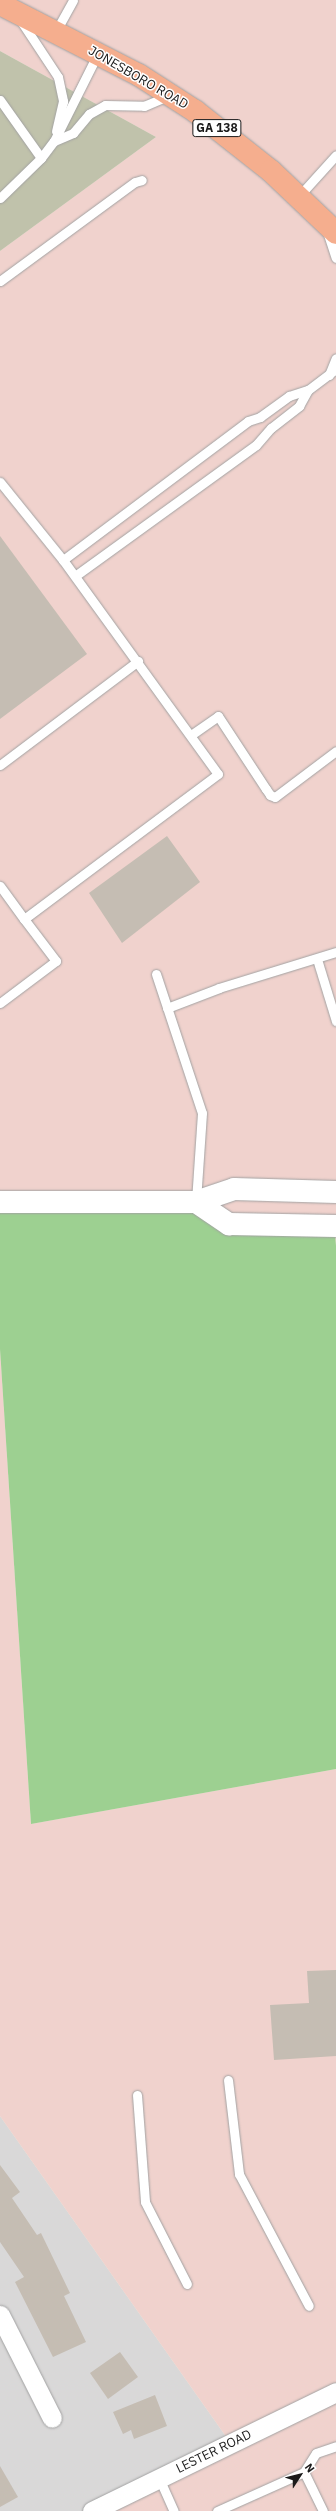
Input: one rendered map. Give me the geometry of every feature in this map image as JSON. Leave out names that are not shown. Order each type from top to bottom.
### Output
[{"type":"highway","name":"JONESBORO ROAD","points":[[7,8],[98,53],[170,94],[215,126],[299,196],[329,226]]},
{"type":"street","points":[[0,1202],[196,1202],[234,1189],[336,1192]]},
{"type":"street","points":[[196,1202],[229,1224],[336,1226]]},
{"type":"street","points":[[0,2315],[52,2418]]},
{"type":"street","name":"LESTER ROAD","points":[[92,2511],[336,2392]]},
{"type":"lane","points":[[56,32],[73,0]]},
{"type":"lane","points":[[7,8],[58,77],[63,101],[54,141]]},
{"type":"lane","points":[[0,198],[41,158],[54,141],[98,53]]},
{"type":"lane","points":[[54,141],[73,133],[89,114],[105,105],[144,106],[170,94]]},
{"type":"lane","points":[[0,100],[41,158]]},
{"type":"lane","points":[[299,196],[336,155]]},
{"type":"lane","points":[[0,282],[135,182],[142,180]]},
{"type":"lane","points":[[329,226],[336,258]]},
{"type":"lane","points":[[63,560],[248,421],[260,417],[289,396],[308,390],[334,373],[336,358]]},
{"type":"lane","points":[[75,576],[256,445],[271,428],[299,406],[308,390]]},
{"type":"lane","points":[[0,482],[75,576],[138,661],[218,774],[24,919]]},
{"type":"lane","points":[[0,765],[138,661]]},
{"type":"lane","points":[[191,735],[218,716],[270,795],[275,797],[336,751]]},
{"type":"lane","points":[[0,886],[56,962],[0,1003]]},
{"type":"lane","points":[[167,1008],[219,988],[336,952]]},
{"type":"lane","points":[[317,958],[336,1021]]},
{"type":"lane","points":[[156,974],[202,1113],[196,1202]]},
{"type":"lane","points":[[228,2080],[239,2174],[309,2306]]},
{"type":"lane","points":[[137,2095],[145,2202],[187,2284]]},
{"type":"lane","points":[[217,2511],[304,2472],[316,2453],[336,2446]]},
{"type":"lane","points":[[304,2472],[323,2511]]},
{"type":"lane","points":[[160,2478],[174,2511]]},
{"type":"shaded area","points":[[0,0],[336,0],[336,1246],[334,1224],[0,1196],[0,251],[156,137],[0,51]]},
{"type":"shaded area","points":[[0,51],[156,137],[0,251]]},
{"type":"shaded area","points":[[0,1349],[31,1824],[336,1769],[336,2511],[92,2511],[227,2438],[0,2116]]},
{"type":"shaded area","points":[[0,2116],[227,2438],[92,2511],[0,2511]]},
{"type":"green space","points":[[0,1196],[334,1224],[336,1246],[336,1769],[31,1824],[0,1349]]},
{"type":"building","points":[[0,536],[87,654],[0,719]]},
{"type":"building","points":[[167,836],[200,882],[122,943],[89,893]]},
{"type":"building","points":[[336,1970],[336,2056],[274,2060],[270,2005],[309,2003],[307,1971]]},
{"type":"building","points":[[0,2165],[20,2192],[12,2198],[37,2235],[41,2233],[70,2293],[64,2296],[86,2342],[53,2357],[15,2282],[24,2277],[0,2242]]},
{"type":"building","points":[[120,2352],[138,2377],[108,2399],[90,2373]]},
{"type":"building","points":[[155,2395],[167,2426],[134,2439],[131,2430],[123,2434],[113,2412]]},
{"type":"building","points":[[0,2466],[18,2497],[0,2507]]}]
